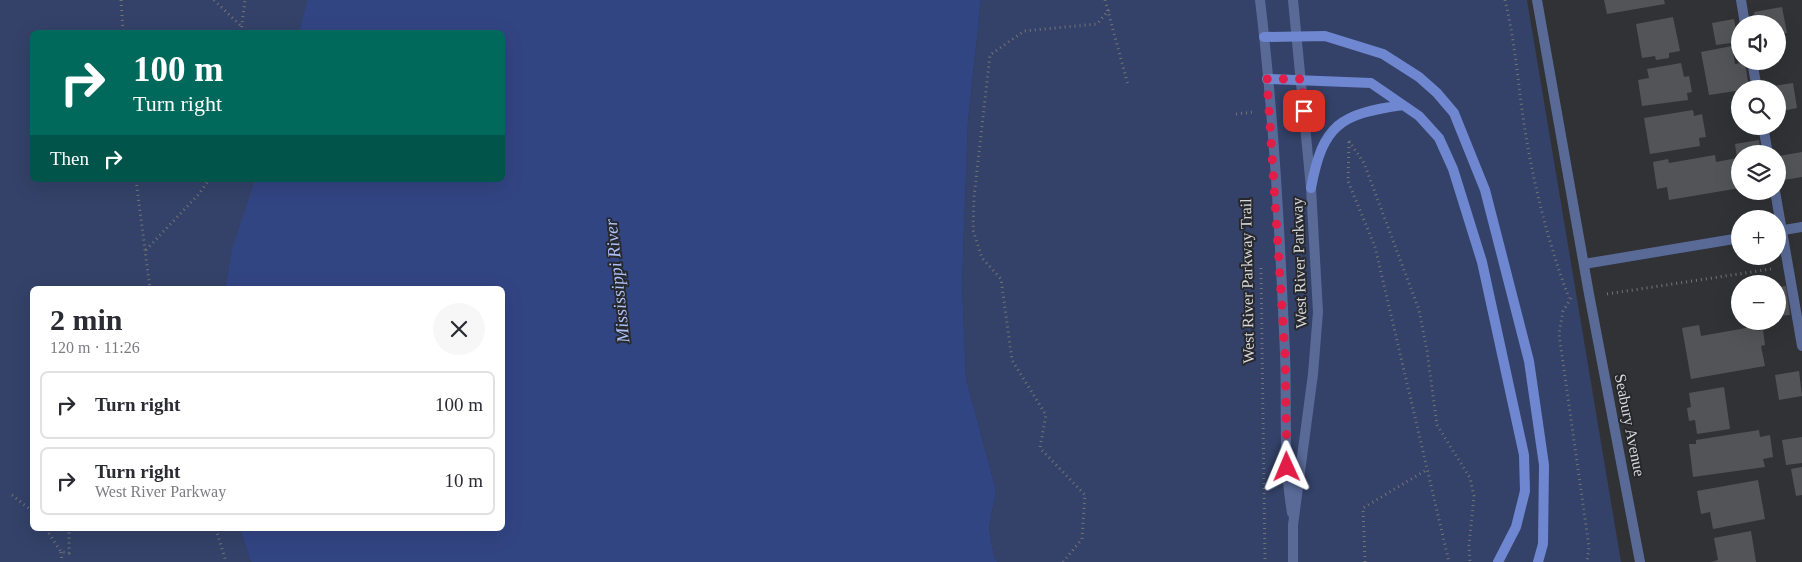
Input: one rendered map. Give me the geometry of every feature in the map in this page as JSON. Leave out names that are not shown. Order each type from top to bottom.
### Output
[{"type":"street","name":"West River Parkway","points":[[1260,0],[1285,355],[1287,486],[1294,524]]},
{"type":"street","name":"West River Parkway","points":[[1293,0],[1298,35],[1311,188],[1318,312],[1313,374],[1294,524],[1294,562]]},
{"type":"street","points":[[1537,0],[1584,264],[1731,240]]},
{"type":"street","points":[[1741,0],[1744,15]]},
{"type":"street","points":[[1264,36],[1325,36],[1388,57],[1419,76],[1437,92],[1454,113],[1485,190],[1528,361],[1544,465],[1543,544],[1538,562]]},
{"type":"street","points":[[1267,79],[1371,83],[1419,116],[1439,138],[1454,169],[1482,262],[1524,454],[1525,491],[1523,500],[1513,533],[1498,562]]},
{"type":"street","points":[[1311,188],[1316,161],[1324,141],[1338,126],[1360,113],[1403,105]]},
{"type":"street","points":[[1786,230],[1802,227]]},
{"type":"street","points":[[1786,258],[1802,346]]},
{"type":"street","name":"Seabury Avenue","points":[[1584,264],[1640,562]]},
{"type":"path","points":[[121,0],[123,30]]},
{"type":"path","points":[[214,0],[242,27]]},
{"type":"path","points":[[241,30],[245,0]]},
{"type":"path","points":[[1105,0],[1128,85]]},
{"type":"path","points":[[1505,0],[1513,34],[1528,144],[1547,227],[1569,298],[1563,311],[1559,334],[1589,548],[1587,562]]},
{"type":"path","points":[[1063,562],[1082,539],[1086,495],[1040,448],[1046,415],[1012,360],[1001,279],[982,258],[973,230],[974,197],[990,55],[1024,31],[1097,24],[1108,10]]},
{"type":"path","points":[[1250,103],[1252,122]]},
{"type":"path","points":[[1236,114],[1251,113]]},
{"type":"path","points":[[1449,562],[1374,247],[1348,181],[1349,142],[1364,163],[1419,310],[1428,351],[1437,425],[1470,478],[1474,496],[1469,545],[1470,562]]},
{"type":"path","points":[[136,182],[150,286]]},
{"type":"path","points":[[146,251],[198,195],[208,182]]},
{"type":"path","name":"West River Parkway Trail","points":[[1260,266],[1265,562]]},
{"type":"path","points":[[1569,298],[1589,294],[1621,293],[1788,267]]},
{"type":"path","points":[[1366,562],[1363,508],[1428,469]]},
{"type":"path","points":[[12,495],[30,509]]},
{"type":"path","points":[[47,531],[62,552],[62,562]]},
{"type":"path","points":[[62,552],[69,553],[69,531]]},
{"type":"path","points":[[217,531],[226,562]]},
{"type":"shaded area","points":[[0,0],[333,0],[327,30],[30,30],[30,182],[267,182],[231,253],[226,286],[30,286],[30,531],[241,531],[251,562],[0,562]]},
{"type":"shaded area","points":[[981,0],[1527,0],[1621,562],[998,562],[994,557],[989,528],[996,490],[966,378],[962,284],[968,121]]},
{"type":"water","name":"Mississippi River","points":[[308,0],[981,0],[968,121],[962,284],[966,378],[996,490],[989,528],[994,557],[998,562],[251,562],[241,531],[505,531],[505,286],[226,286],[231,253],[254,182],[505,182],[505,30],[300,30]]},
{"type":"building","points":[[1604,0],[1664,0],[1665,4],[1607,14]]},
{"type":"building","points":[[1782,7],[1784,15],[1754,15],[1754,12]]},
{"type":"building","points":[[1673,17],[1680,51],[1669,53],[1669,58],[1656,60],[1655,56],[1642,58],[1636,24]]},
{"type":"building","points":[[1731,20],[1731,43],[1716,45],[1712,23]]},
{"type":"building","points":[[1731,46],[1731,70],[1746,70],[1748,80],[1731,80],[1731,92],[1709,95],[1701,52]]},
{"type":"building","points":[[1681,63],[1684,77],[1689,76],[1692,92],[1687,93],[1688,100],[1642,106],[1638,80],[1649,78],[1647,69]]},
{"type":"building","points":[[1793,83],[1797,108],[1786,110],[1786,84]]},
{"type":"building","points":[[1693,110],[1694,116],[1702,114],[1706,137],[1699,138],[1700,146],[1650,154],[1644,118]]},
{"type":"building","points":[[1759,140],[1760,145],[1735,145]]},
{"type":"building","points":[[1802,152],[1802,177],[1786,180],[1786,155]]},
{"type":"building","points":[[1715,155],[1716,162],[1731,159],[1731,190],[1669,200],[1667,187],[1657,189],[1653,162],[1668,159],[1669,163]]},
{"type":"building","points":[[1786,286],[1790,315],[1786,315]]},
{"type":"building","points":[[1699,325],[1701,336],[1735,330],[1763,330],[1765,345],[1761,346],[1765,366],[1691,379],[1682,328]]},
{"type":"building","points":[[1799,371],[1802,396],[1779,400],[1775,375]]},
{"type":"building","points":[[1724,387],[1730,429],[1697,434],[1695,420],[1689,421],[1687,408],[1691,407],[1689,393]]},
{"type":"building","points":[[1759,430],[1760,437],[1770,435],[1773,457],[1763,459],[1765,467],[1693,477],[1689,444],[1696,444],[1696,440]]},
{"type":"building","points":[[1802,437],[1802,463],[1786,465],[1782,440]]},
{"type":"building","points":[[1802,467],[1802,495],[1796,496],[1791,469]]},
{"type":"building","points":[[1758,480],[1765,519],[1713,529],[1710,512],[1701,514],[1697,491]]},
{"type":"building","points":[[1751,531],[1756,562],[1711,562],[1718,560],[1714,538]]},
{"type":"route","points":[[1287,467],[1285,355],[1278,221],[1267,79],[1302,79],[1304,111]]}]
